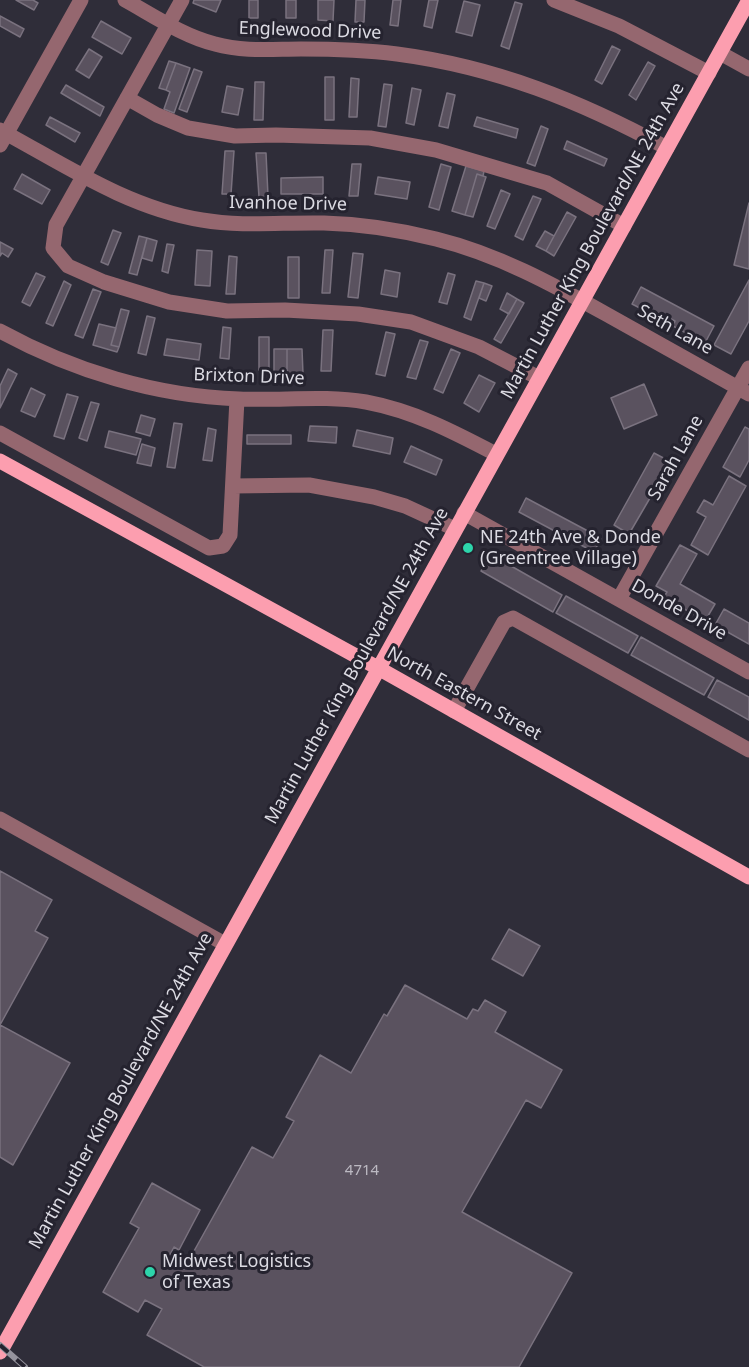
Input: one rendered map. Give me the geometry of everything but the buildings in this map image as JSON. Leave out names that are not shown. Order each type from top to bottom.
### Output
[{"type":"main road","name":"Martin Luther King Boulevard/NE 24th Ave","points":[[0,1352],[749,0]]},
{"type":"main road","name":"North Eastern Street","points":[[0,461],[378,668],[749,877]]},
{"type":"street","points":[[2,136],[81,0]]},
{"type":"street","name":"Englewood Drive","points":[[125,0],[197,38],[237,49],[361,50],[419,57],[502,75],[562,97],[625,125],[667,148]]},
{"type":"street","points":[[182,0],[56,225],[53,248],[68,266],[104,282],[169,302],[227,311],[306,311],[358,314],[411,322],[479,347],[539,378]]},
{"type":"street","points":[[554,0],[619,26],[709,73]]},
{"type":"street","points":[[720,53],[749,69]]},
{"type":"street","points":[[127,98],[157,115],[188,128],[235,136],[370,138],[436,150],[548,183],[624,226]]},
{"type":"street","name":"Ivanhoe Drive","points":[[2,136],[135,202],[171,213],[232,224],[351,225],[438,239],[505,262],[582,301]]},
{"type":"street","name":"Seth Lane","points":[[582,301],[744,391]]},
{"type":"street","name":"Brixton Drive","points":[[0,331],[39,351],[107,376],[182,394],[237,399],[316,399],[366,402],[425,418],[496,454]]},
{"type":"street","name":"Sarah Lane","points":[[619,599],[744,391],[749,368]]},
{"type":"street","points":[[0,433],[209,548],[223,546],[230,535],[237,399]]},
{"type":"street","points":[[233,486],[309,485],[374,497],[405,506],[455,529]]},
{"type":"street","name":"Donde Drive","points":[[464,513],[749,672]]},
{"type":"street","points":[[454,711],[504,622],[513,618],[749,750]]},
{"type":"street","points":[[0,819],[225,944]]},
{"type":"railway","points":[[0,1345],[25,1367]]},
{"type":"place","name":"NE 24th Ave & Donde (Greentree Village)","points":[[468,548]]},
{"type":"place","name":"Midwest Logistics of Texas","points":[[150,1272]]}]
